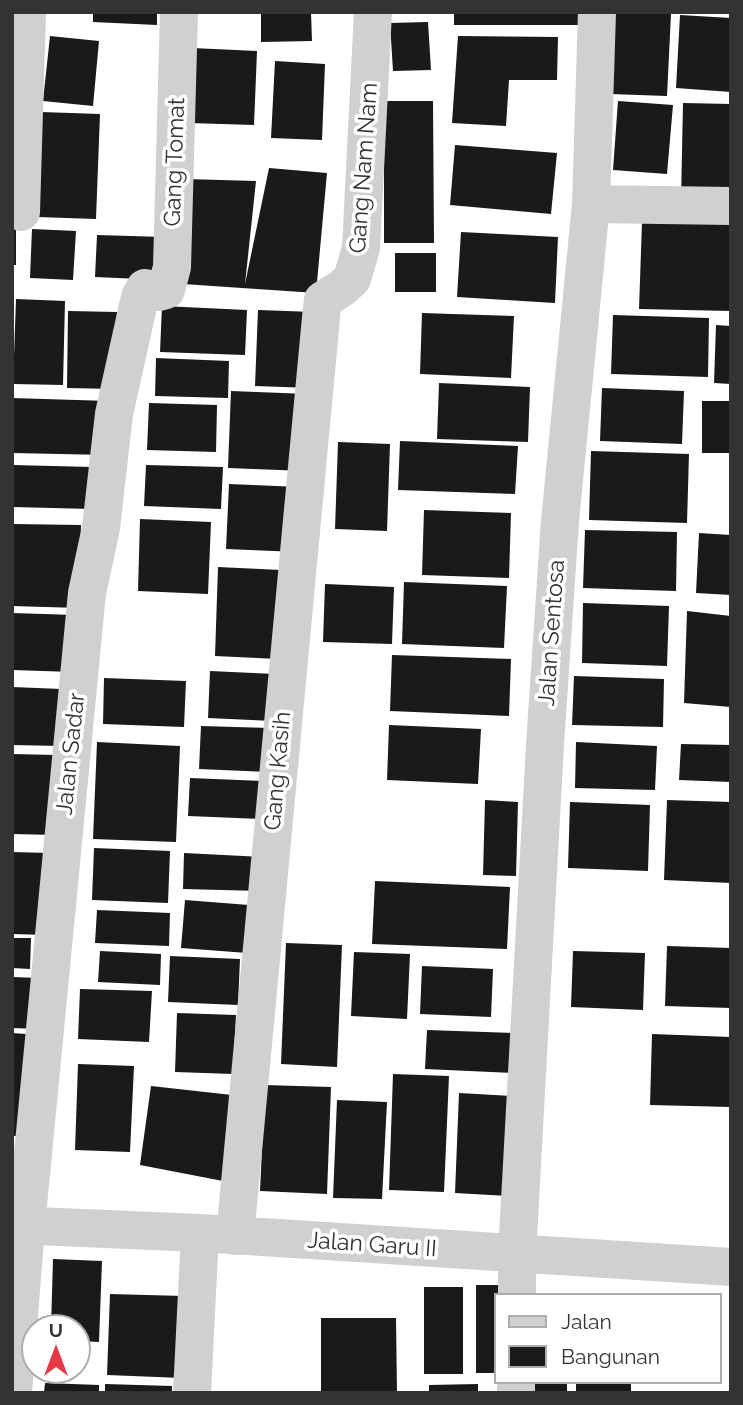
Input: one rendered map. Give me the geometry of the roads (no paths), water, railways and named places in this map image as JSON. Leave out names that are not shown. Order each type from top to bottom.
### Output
[{"type":"street","points":[[21,212],[27,12]]},
{"type":"street","name":"Gang Tomat","points":[[145,288],[159,292],[166,290],[172,267],[179,12]]},
{"type":"street","name":"Gang Nam Nam","points":[[321,307],[328,295],[352,279],[361,248],[373,12]]},
{"type":"street","name":"Jalan Sentosa","points":[[517,1293],[545,745],[560,521],[591,204],[597,12]]},
{"type":"street","points":[[591,204],[731,206]]},
{"type":"street","name":"Jalan Sadar","points":[[13,1393],[19,1225],[87,593],[101,528],[114,414],[140,297],[145,288]]},
{"type":"street","name":"Gang Kasih","points":[[192,1393],[218,1234],[321,307]]},
{"type":"street","name":"Jalan Garu II","points":[[19,1225],[218,1234],[731,1267]]}]
